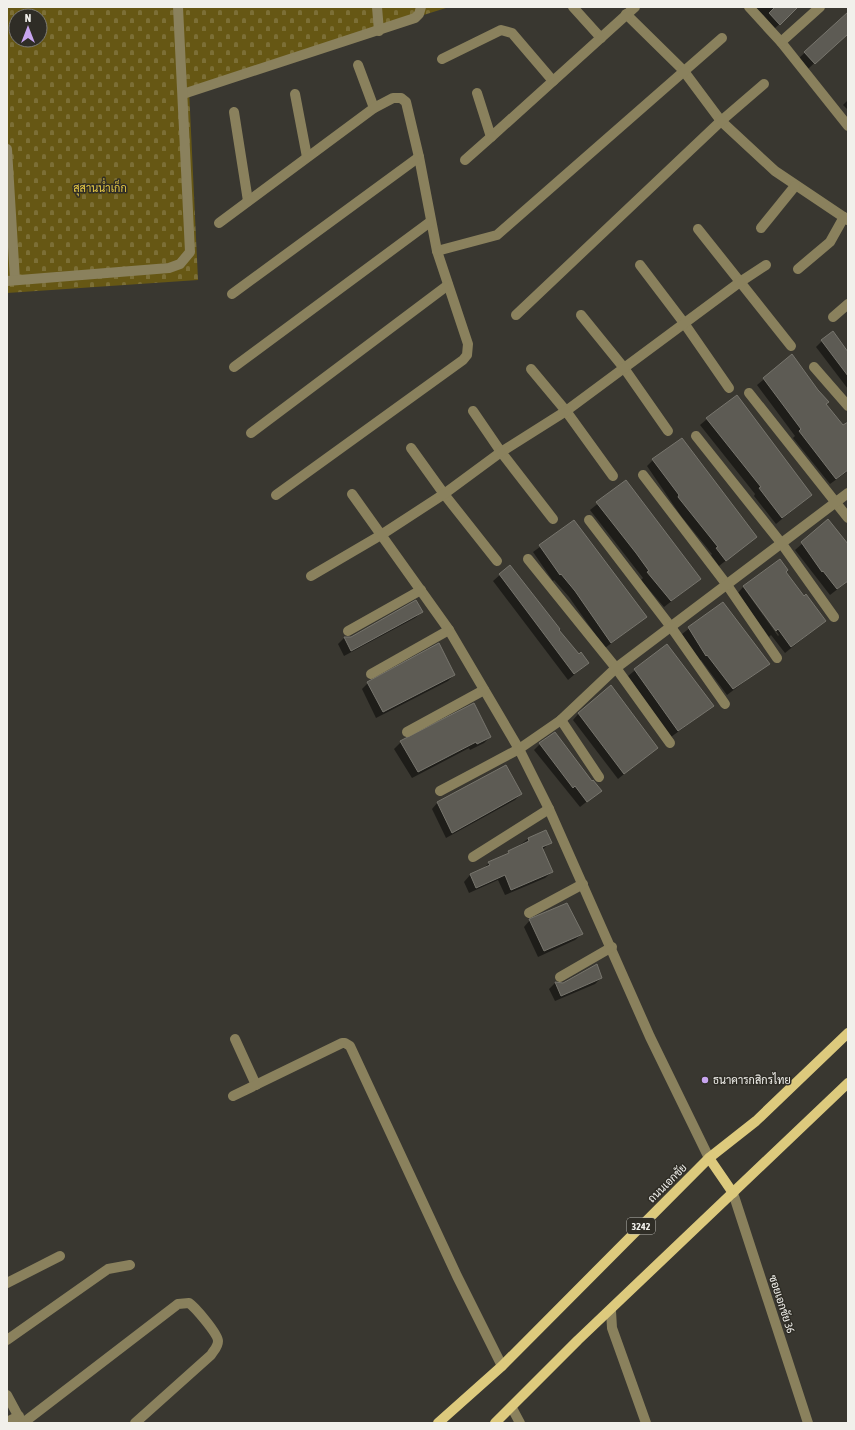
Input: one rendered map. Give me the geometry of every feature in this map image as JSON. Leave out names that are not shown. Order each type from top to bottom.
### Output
[{"type":"main road","name":"ถนนเอกชัย","points":[[438,1423],[502,1366],[709,1158],[756,1121],[848,1033]]},
{"type":"main road","points":[[495,1423],[512,1408],[578,1340],[611,1311],[848,1083]]},
{"type":"main road","points":[[709,1158],[733,1193]]},
{"type":"street","points":[[7,149],[11,280],[149,271],[180,264],[187,258],[190,252],[178,7]]},
{"type":"street","points":[[377,7],[378,30]]},
{"type":"street","points":[[183,94],[415,18],[421,7]]},
{"type":"street","points":[[573,7],[600,38]]},
{"type":"street","points":[[465,160],[635,7]]},
{"type":"street","points":[[749,7],[781,42],[848,126]]},
{"type":"street","points":[[781,42],[820,7]]},
{"type":"street","points":[[626,14],[683,70],[721,121],[775,171],[795,186],[846,219],[830,242],[798,269]]},
{"type":"street","points":[[442,59],[501,30],[507,30],[512,33],[553,81]]},
{"type":"street","points":[[437,251],[497,235],[683,70],[722,38]]},
{"type":"street","points":[[358,65],[374,108]]},
{"type":"street","points":[[516,315],[721,121],[764,84]]},
{"type":"street","points":[[477,93],[492,137]]},
{"type":"street","points":[[295,94],[307,157]]},
{"type":"street","points":[[219,223],[374,108],[393,98],[401,98],[406,102],[419,157],[430,222],[437,251],[468,344],[467,355],[457,364],[276,495]]},
{"type":"street","points":[[234,112],[248,201]]},
{"type":"street","points":[[232,294],[419,157]]},
{"type":"street","points":[[761,228],[795,186]]},
{"type":"street","points":[[234,367],[430,222]]},
{"type":"street","points":[[698,229],[791,346]]},
{"type":"street","points":[[640,265],[684,323],[729,388]]},
{"type":"street","points":[[311,576],[381,535],[444,494],[501,452],[566,411],[740,282],[766,265]]},
{"type":"street","points":[[251,433],[448,285]]},
{"type":"street","points":[[833,317],[848,304]]},
{"type":"street","points":[[581,315],[624,368],[668,431]]},
{"type":"street","points":[[814,367],[848,406]]},
{"type":"street","points":[[531,369],[566,411],[613,476]]},
{"type":"street","points":[[749,393],[837,502],[848,518]]},
{"type":"street","points":[[473,411],[501,452],[553,519]]},
{"type":"street","points":[[696,436],[782,544],[834,617]]},
{"type":"street","points":[[411,448],[444,494],[497,562]]},
{"type":"street","points":[[643,476],[727,585],[777,658]]},
{"type":"street","points":[[440,791],[519,749],[561,720],[616,668],[848,493]]},
{"type":"street","points":[[352,494],[449,630],[519,749],[549,809],[650,1036],[709,1158]]},
{"type":"street","points":[[589,520],[671,627],[725,704]]},
{"type":"street","points":[[528,559],[616,668],[670,743]]},
{"type":"street","points":[[348,631],[421,590]]},
{"type":"street","points":[[372,674],[449,630]]},
{"type":"street","points":[[407,732],[484,690]]},
{"type":"street","points":[[561,720],[599,777]]},
{"type":"street","points":[[473,857],[549,809]]},
{"type":"street","points":[[529,913],[583,884]]},
{"type":"street","points":[[560,977],[612,948]]},
{"type":"street","points":[[235,1039],[256,1085]]},
{"type":"street","points":[[233,1096],[342,1043],[346,1043],[350,1046],[457,1276],[502,1366]]},
{"type":"street","name":"ซอยเอกชัย 36","points":[[733,1193],[808,1423]]},
{"type":"street","points":[[7,1283],[60,1256]]},
{"type":"street","points":[[7,1340],[108,1269],[130,1265]]},
{"type":"street","points":[[7,1422],[21,1421],[178,1304],[189,1303],[218,1338],[217,1346],[211,1355],[135,1423]]},
{"type":"street","points":[[611,1311],[612,1328],[646,1423]]},
{"type":"street","points":[[7,1395],[21,1421]]},
{"type":"street","points":[[512,1408],[520,1423]]},
{"type":"green space","name":"สุสานน่ำเก็ก","points":[[7,7],[449,7],[189,89],[198,280],[7,293]]},
{"type":"building","points":[[775,7],[798,7],[780,25],[769,13]]},
{"type":"building","points":[[848,12],[848,34],[815,64],[804,52]]},
{"type":"building","points":[[833,331],[848,352],[848,376],[821,340]]},
{"type":"building","points":[[792,354],[818,390],[829,402],[826,404],[843,425],[848,422],[848,470],[836,479],[799,431],[801,429],[763,378]]},
{"type":"building","points":[[737,395],[812,495],[782,518],[759,488],[761,487],[706,418]]},
{"type":"building","points":[[682,438],[757,537],[726,561],[716,548],[718,547],[678,497],[679,495],[652,459]]},
{"type":"building","points":[[626,480],[701,579],[671,601],[647,572],[649,571],[636,553],[596,502]]},
{"type":"building","points":[[828,519],[848,544],[848,581],[837,589],[823,571],[822,572],[801,542]]},
{"type":"building","points":[[574,520],[647,617],[611,643],[575,591],[561,574],[560,575],[539,545]]},
{"type":"building","points":[[780,559],[788,570],[786,572],[804,596],[806,594],[826,621],[791,647],[778,629],[776,631],[743,586]]},
{"type":"building","points":[[510,565],[560,629],[559,630],[579,654],[581,652],[589,663],[574,674],[499,574]]},
{"type":"building","points":[[416,600],[423,612],[351,651],[344,637],[351,637]]},
{"type":"building","points":[[723,602],[770,664],[733,689],[707,655],[706,656],[688,627]]},
{"type":"building","points":[[439,643],[455,675],[383,712],[367,682]]},
{"type":"building","points":[[667,644],[714,706],[678,731],[634,669]]},
{"type":"building","points":[[611,685],[658,748],[624,774],[578,713]]},
{"type":"building","points":[[474,703],[491,737],[477,744],[476,742],[418,772],[400,741]]},
{"type":"building","points":[[555,732],[592,781],[593,780],[602,791],[587,802],[575,786],[573,788],[539,743]]},
{"type":"building","points":[[506,765],[522,794],[452,833],[437,802]]},
{"type":"building","points":[[546,830],[552,843],[542,847],[553,872],[511,890],[505,875],[476,888],[470,874],[490,865],[488,862],[509,853],[508,851],[529,841],[528,838]]},
{"type":"building","points":[[567,903],[583,934],[544,951],[529,919]]},
{"type":"building","points":[[597,964],[602,978],[561,996],[555,982],[563,983]]},
{"type":"place","name":"ธนาคารกสิกรไทย","points":[[705,1080]]}]
